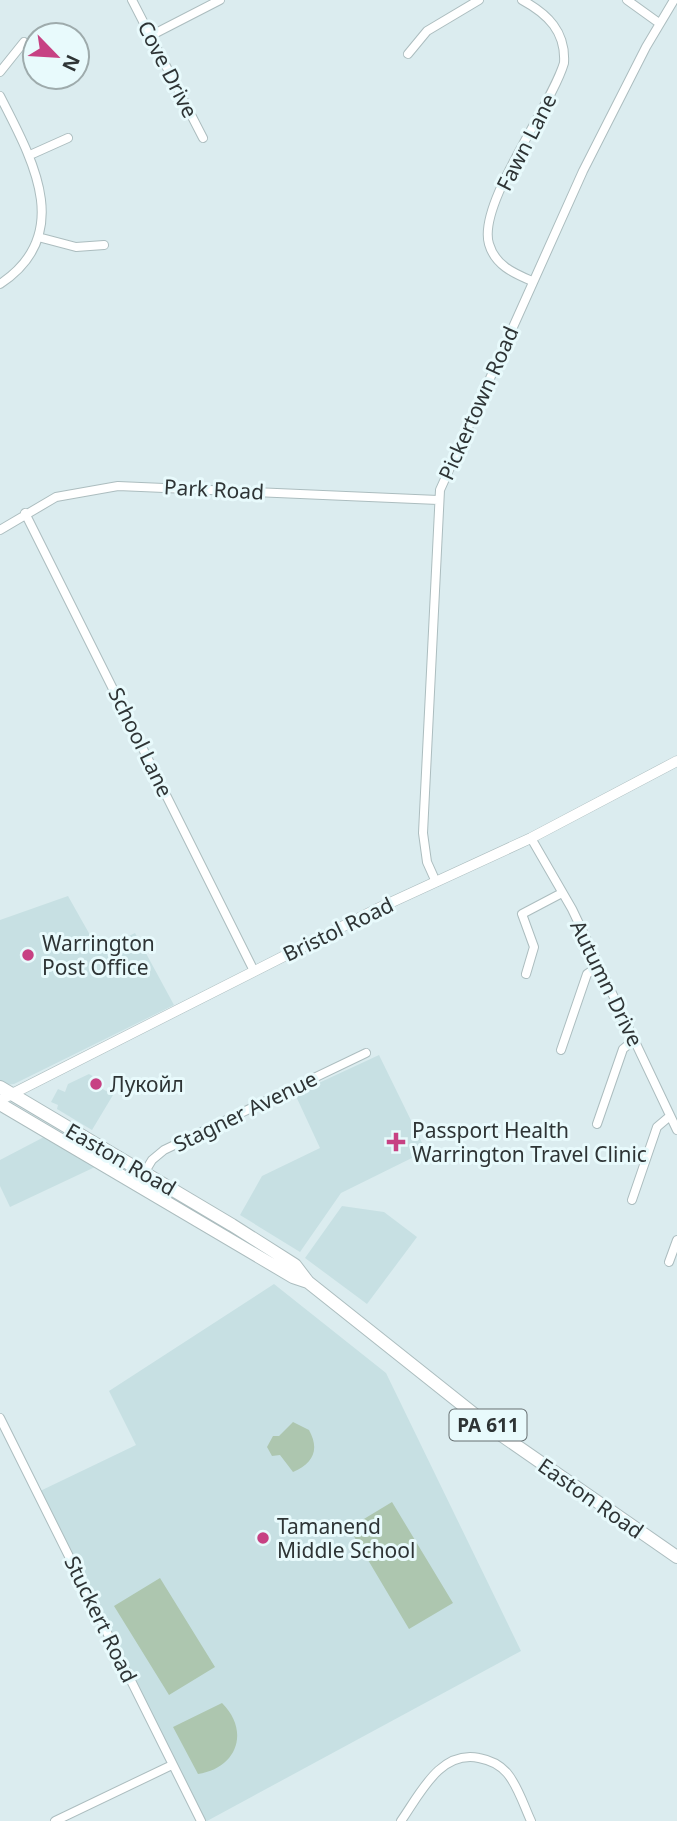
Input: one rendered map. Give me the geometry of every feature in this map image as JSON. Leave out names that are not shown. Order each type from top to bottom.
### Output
[{"type":"highway","name":"Easton Road","points":[[3,1097],[144,1173],[284,1258],[301,1271],[308,1282],[504,1437],[677,1557]]},
{"type":"highway","name":"Easton Road","points":[[3,1097],[137,1185],[293,1277],[308,1282]]},
{"type":"main road","name":"Bristol Road","points":[[3,1097],[254,971],[531,838],[677,761]]},
{"type":"street","name":"Cove Drive","points":[[132,0],[203,138]]},
{"type":"street","points":[[150,36],[220,0]]},
{"type":"street","points":[[408,54],[427,32],[480,0]]},
{"type":"street","name":"Fawn Lane","points":[[522,0],[538,9],[561,36],[564,63],[493,206],[487,234],[498,261],[512,272],[532,281]]},
{"type":"street","points":[[538,9],[544,0]]},
{"type":"street","points":[[627,0],[659,23]]},
{"type":"street","name":"Pickertown Road","points":[[436,882],[427,862],[423,833],[438,500],[532,281],[583,171],[659,23],[674,5]]},
{"type":"street","points":[[0,72],[21,46]]},
{"type":"street","points":[[0,96],[30,155],[42,197],[38,237],[22,265],[0,284]]},
{"type":"street","points":[[30,155],[68,138]]},
{"type":"street","points":[[38,237],[76,247],[104,245]]},
{"type":"street","name":"Park Road","points":[[0,530],[56,497],[118,486],[438,500]]},
{"type":"street","name":"School Lane","points":[[25,513],[254,971]]},
{"type":"street","name":"Autumn Drive","points":[[531,838],[560,894],[572,909],[677,1130]]},
{"type":"street","points":[[526,975],[534,947],[522,914],[560,894]]},
{"type":"street","points":[[561,1049],[587,974],[599,966]]},
{"type":"street","points":[[597,1124],[623,1049],[634,1040]]},
{"type":"street","name":"Stagner Avenue","points":[[137,1185],[152,1160],[164,1150],[366,1053]]},
{"type":"street","points":[[632,1200],[658,1127],[670,1116]]},
{"type":"street","points":[[669,1262],[677,1240]]},
{"type":"street","name":"Stuckert Road","points":[[0,1418],[201,1821]]},
{"type":"street","points":[[401,1821],[440,1768],[452,1760],[472,1757],[493,1762],[507,1772],[531,1821]]},
{"type":"street","points":[[55,1821],[172,1765]]},
{"type":"shaded area","points":[[68,896],[99,951],[135,933],[174,1005],[14,1084],[6,1085],[0,1081],[0,920]]},
{"type":"shaded area","points":[[379,1055],[426,1151],[341,1193],[300,1252],[240,1215],[262,1176],[320,1148],[295,1094]]},
{"type":"shaded area","points":[[89,1074],[103,1082],[101,1088],[113,1095],[92,1130],[57,1109],[58,1105],[51,1102],[58,1089],[65,1092],[68,1084]]},
{"type":"shaded area","points":[[44,1137],[95,1167],[10,1207],[0,1186],[0,1160]]},
{"type":"shaded area","points":[[342,1206],[384,1212],[417,1237],[367,1304],[305,1258]]},
{"type":"shaded area","name":"Tamanend Middle School","points":[[274,1284],[386,1373],[521,1651],[207,1821],[201,1821],[38,1492],[136,1445],[109,1391]]},
{"type":"green space","points":[[293,1422],[309,1430],[314,1450],[310,1460],[293,1472],[280,1455],[272,1456],[267,1447],[273,1436],[279,1436]]},
{"type":"green space","points":[[392,1502],[453,1603],[409,1629],[349,1528]]},
{"type":"green space","points":[[160,1578],[215,1667],[169,1695],[114,1606]]},
{"type":"green space","points":[[222,1703],[236,1726],[235,1747],[222,1765],[198,1774],[173,1727]]},
{"type":"place","name":"Warrington Post Office","points":[[28,955]]},
{"type":"place","name":"Лукойл","points":[[96,1084]]},
{"type":"place","name":"Passport Health Warrington Travel Clinic","points":[[396,1142]]},
{"type":"place","name":"Tamanend Middle School","points":[[263,1538]]}]
